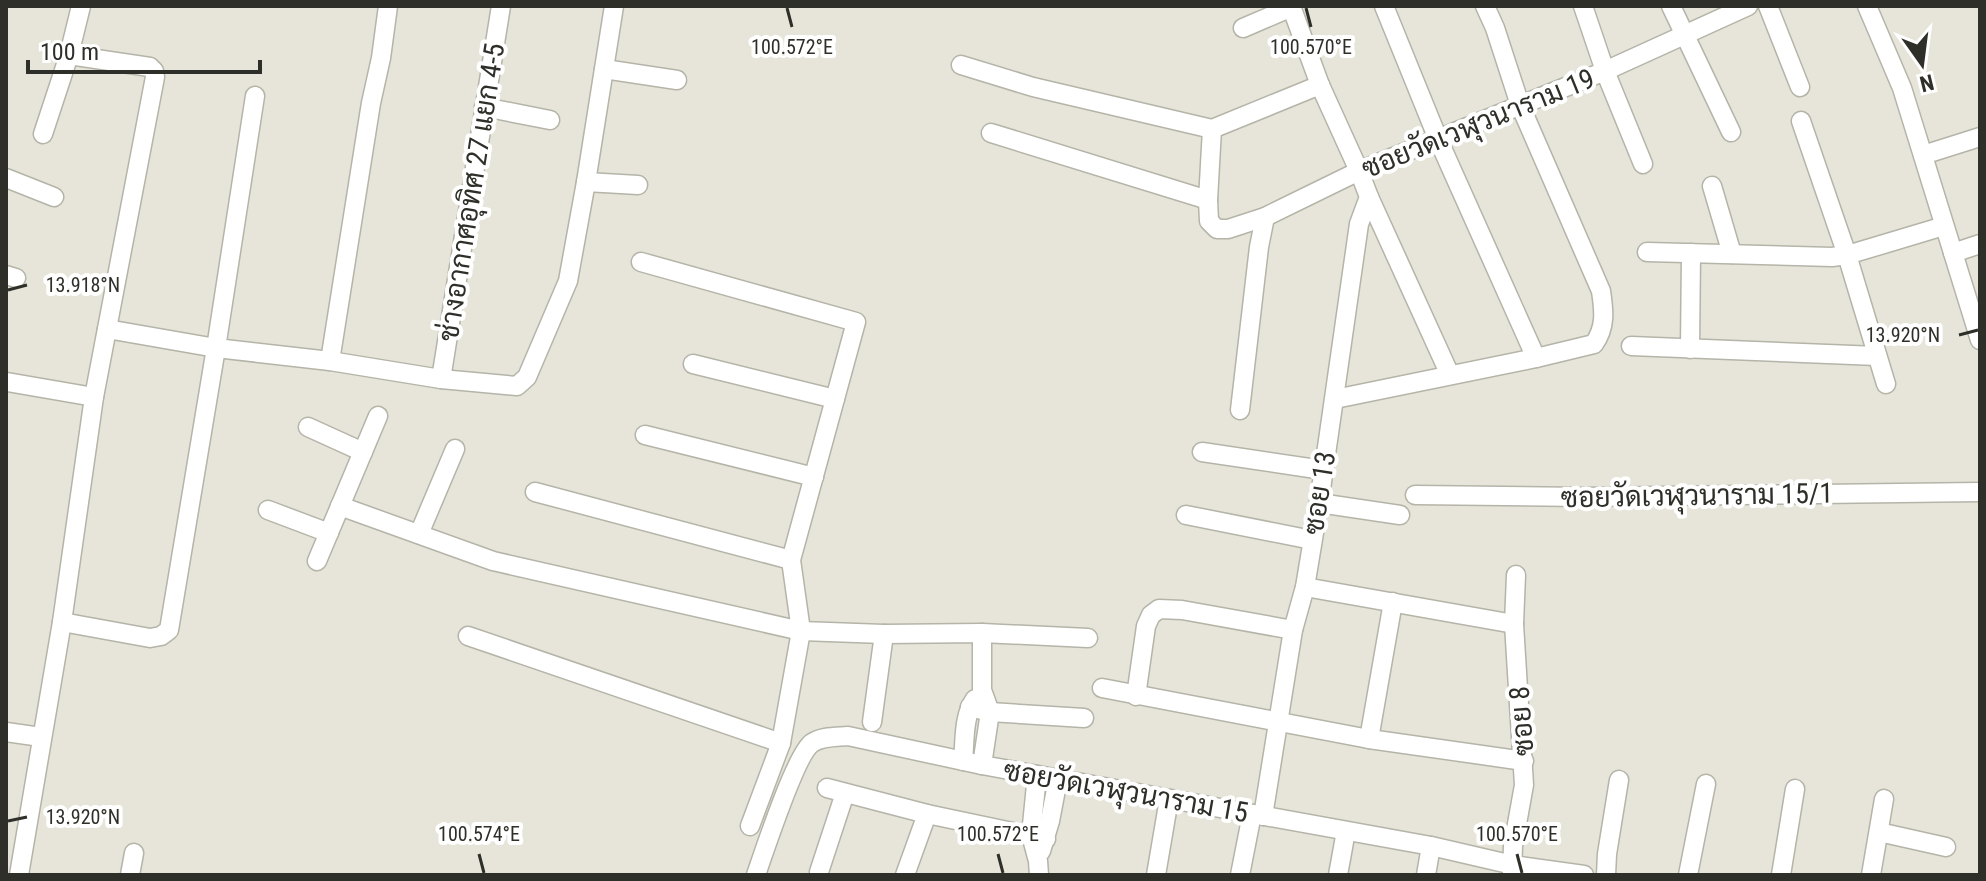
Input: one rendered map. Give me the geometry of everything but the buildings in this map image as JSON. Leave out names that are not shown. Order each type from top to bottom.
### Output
[{"type":"street","points":[[43,134],[69,55],[81,6]]},
{"type":"street","points":[[330,361],[388,6]]},
{"type":"street","name":"ช่างอากาศอุทิศ 27 แยก 4-5","points":[[441,379],[501,6]]},
{"type":"street","points":[[107,329],[216,348],[330,361],[441,379],[517,386],[527,377],[568,281],[614,6]]},
{"type":"street","points":[[1384,6],[1438,139],[1536,358]]},
{"type":"street","points":[[1335,399],[1594,344],[1600,335],[1604,315],[1601,291],[1520,105],[1485,6]]},
{"type":"street","points":[[1583,6],[1605,71],[1643,164]]},
{"type":"street","points":[[1671,6],[1731,132]]},
{"type":"street","name":"ซอยวัดเวฬุวนาราม 19","points":[[1208,200],[1209,221],[1217,229],[1228,229],[1265,217],[1359,171],[1605,71],[1748,6]]},
{"type":"street","points":[[1768,6],[1800,87]]},
{"type":"street","points":[[1867,6],[1902,88],[1980,340]]},
{"type":"street","points":[[1243,28],[1291,7],[1320,85],[1450,375]]},
{"type":"street","points":[[19,875],[62,622],[94,397],[155,77],[150,67],[69,55]]},
{"type":"street","points":[[961,65],[1033,87],[1212,129],[1320,85]]},
{"type":"street","points":[[604,69],[677,80]]},
{"type":"street","points":[[62,622],[150,638],[161,636],[169,630],[255,96]]},
{"type":"street","points":[[484,107],[550,120]]},
{"type":"street","points":[[1801,121],[1847,255],[1886,384]]},
{"type":"street","points":[[991,133],[1208,200],[1212,129]]},
{"type":"street","points":[[1923,155],[1980,137]]},
{"type":"street","points":[[6,178],[54,197]]},
{"type":"street","points":[[586,182],[638,185]]},
{"type":"street","points":[[1712,186],[1732,254]]},
{"type":"street","name":"ซอย 13","points":[[1240,875],[1279,722],[1293,630],[1305,587],[1359,224],[1369,197]]},
{"type":"street","points":[[1240,410],[1265,217]]},
{"type":"street","points":[[1647,252],[1832,257],[1944,226]]},
{"type":"street","points":[[1953,253],[1980,244]]},
{"type":"street","points":[[1690,349],[1691,253]]},
{"type":"street","points":[[641,262],[856,322],[791,560],[801,631],[781,743],[750,826]]},
{"type":"street","points":[[1631,346],[1877,356]]},
{"type":"street","points":[[693,364],[835,399]]},
{"type":"street","points":[[7,382],[94,397]]},
{"type":"street","points":[[317,561],[378,416]]},
{"type":"street","points":[[308,427],[363,452]]},
{"type":"street","points":[[645,435],[814,477]]},
{"type":"street","points":[[419,534],[455,449]]},
{"type":"street","points":[[1202,452],[1323,470]]},
{"type":"street","points":[[535,492],[791,560]]},
{"type":"street","name":"ซอยวัดเวฬุวนาราม 15/1","points":[[1415,495],[1583,497],[1980,492]]},
{"type":"street","points":[[1319,503],[1400,515]]},
{"type":"street","points":[[340,506],[493,561],[801,631],[982,633],[1088,638]]},
{"type":"street","points":[[268,510],[329,533]]},
{"type":"street","points":[[1186,515],[1312,540]]},
{"type":"street","name":"ซอย 8","points":[[1512,870],[1524,785],[1514,624],[1516,575]]},
{"type":"street","points":[[1305,587],[1514,624]]},
{"type":"street","points":[[1369,739],[1393,602]]},
{"type":"street","points":[[1136,696],[1146,626],[1151,615],[1159,609],[1182,610],[1293,630]]},
{"type":"street","points":[[982,633],[982,690],[990,712],[982,765]]},
{"type":"street","points":[[872,722],[884,634]]},
{"type":"street","points":[[468,636],[781,743]]},
{"type":"street","points":[[1102,688],[1369,739],[1524,761]]},
{"type":"street","points":[[963,761],[970,707],[982,690]]},
{"type":"street","points":[[970,707],[990,712],[1084,718]]},
{"type":"street","points":[[6,732],[41,737]]},
{"type":"street","name":"ซอยวัดเวฬุวนาราม 15","points":[[756,875],[784,798],[810,744],[827,737],[848,736],[982,765],[1431,846],[1512,870],[1584,875]]},
{"type":"street","points":[[1037,775],[1038,868]]},
{"type":"street","points":[[1038,837],[1058,779]]},
{"type":"street","points":[[1606,875],[1619,780]]},
{"type":"street","points":[[1688,875],[1706,784]]},
{"type":"street","points":[[1781,875],[1795,789]]},
{"type":"street","points":[[819,872],[836,790],[927,814],[1038,837]]},
{"type":"street","points":[[1156,875],[1169,799]]},
{"type":"street","points":[[1871,875],[1884,799]]},
{"type":"street","points":[[912,873],[927,814]]},
{"type":"street","points":[[1338,875],[1346,831]]},
{"type":"street","points":[[1879,832],[1946,847]]},
{"type":"street","points":[[1426,875],[1431,846]]},
{"type":"street","points":[[130,875],[134,853]]}]
